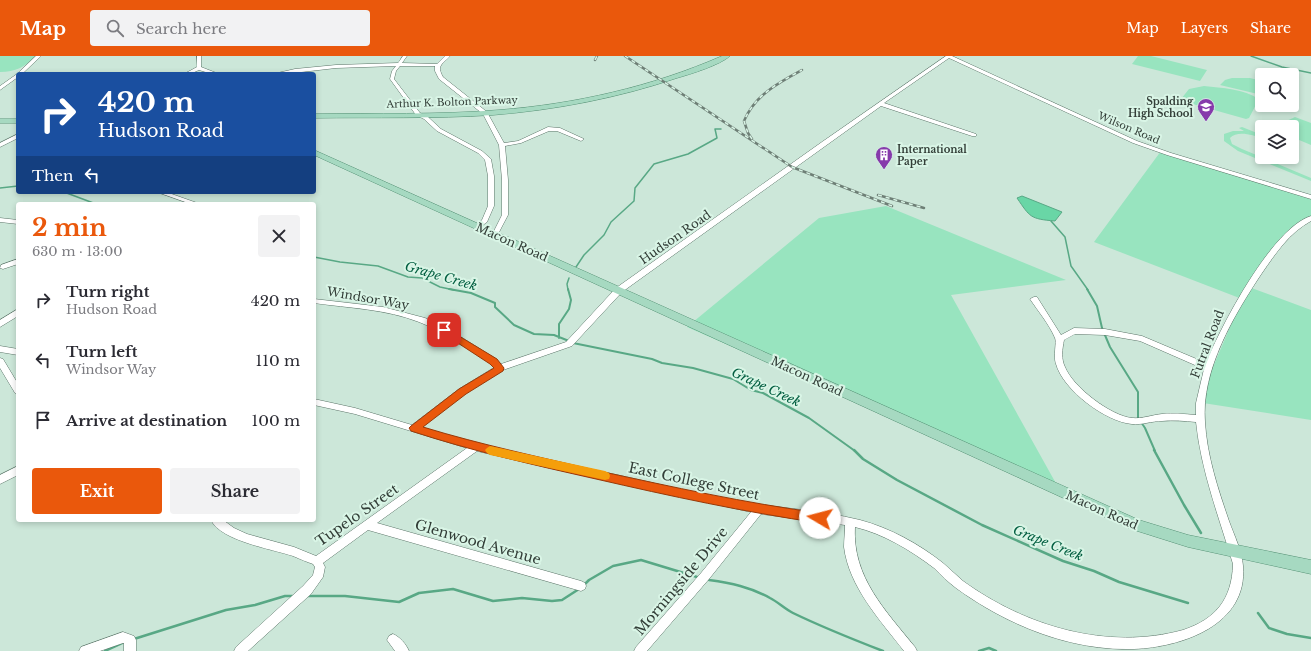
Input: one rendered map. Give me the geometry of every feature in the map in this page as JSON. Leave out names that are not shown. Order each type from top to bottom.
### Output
[{"type":"main road","name":"Arthur K. Bolton Parkway","points":[[316,116],[485,113],[581,101],[663,82],[701,68],[727,56]]},
{"type":"main road","points":[[0,121],[16,121]]},
{"type":"main road","name":"Macon Road","points":[[316,153],[1136,525],[1188,541],[1311,567]]},
{"type":"street","points":[[20,72],[39,56]]},
{"type":"street","points":[[199,56],[199,68]]},
{"type":"street","points":[[405,56],[394,70],[392,79],[418,114],[426,118],[439,130],[480,152],[488,159],[491,176],[491,206],[485,222],[478,226]]},
{"type":"street","points":[[289,72],[331,66],[400,63],[438,65],[448,56]]},
{"type":"street","name":"Hudson Road","points":[[414,428],[462,391],[500,368],[569,344],[619,290],[949,56]]},
{"type":"street","name":"Wilson Road","points":[[949,56],[1135,142],[1169,154],[1311,197]]},
{"type":"street","points":[[438,65],[438,71],[441,78],[485,113],[502,145],[505,180],[505,215],[495,235]]},
{"type":"street","points":[[190,72],[199,68],[211,72]]},
{"type":"street","points":[[0,88],[16,76]]},
{"type":"street","points":[[881,104],[974,135]]},
{"type":"street","points":[[502,145],[519,142],[548,129],[558,130],[580,139]]},
{"type":"street","points":[[0,145],[16,137]]},
{"type":"street","points":[[166,194],[191,202]]},
{"type":"street","name":"Futral Road","points":[[1048,631],[1086,641],[1135,644],[1162,641],[1201,628],[1226,607],[1237,582],[1238,564],[1204,448],[1200,419],[1202,396],[1210,368],[1227,324],[1241,297],[1283,240],[1311,218]]},
{"type":"street","points":[[0,220],[16,222]]},
{"type":"street","points":[[3,267],[16,262]]},
{"type":"street","points":[[1034,300],[1060,339],[1057,353],[1064,372],[1083,394],[1100,408],[1116,417],[1132,422],[1166,417],[1200,419]]},
{"type":"street","name":"Windsor Way","points":[[316,301],[387,311],[421,320],[445,330],[493,361],[500,368]]},
{"type":"street","points":[[0,324],[16,313]]},
{"type":"street","points":[[1060,339],[1074,332],[1105,332],[1142,339],[1210,368]]},
{"type":"street","points":[[0,349],[16,352]]},
{"type":"street","points":[[0,361],[16,389]]},
{"type":"street","name":"East College Street","points":[[316,402],[338,406],[476,447],[690,495],[759,509],[850,522],[871,528],[900,541],[938,565],[957,583],[996,609],[1048,631]]},
{"type":"street","name":"Tupelo Street","points":[[240,651],[307,590],[318,577],[320,567],[317,561],[476,447]]},
{"type":"street","points":[[0,480],[16,471]]},
{"type":"street","name":"Morningside Drive","points":[[640,651],[706,576],[759,509]]},
{"type":"street","points":[[219,522],[230,531],[245,538],[294,552],[317,561]]},
{"type":"street","points":[[850,522],[850,550],[859,578],[876,606],[911,651]]},
{"type":"street","name":"Glenwood Avenue","points":[[367,525],[581,586]]},
{"type":"street","points":[[85,651],[123,637],[130,640],[130,651]]},
{"type":"street","points":[[393,640],[403,651]]},
{"type":"shaded area","points":[[0,56],[36,56],[20,68],[0,72]]},
{"type":"shaded area","points":[[1138,56],[1151,56],[1207,70],[1200,81],[1132,64]]},
{"type":"shaded area","points":[[1232,78],[1255,79],[1255,93],[1220,85],[1225,80]]},
{"type":"shaded area","points":[[1204,86],[1240,91],[1255,97],[1255,107],[1249,118],[1246,119],[1182,101],[1181,99],[1189,89]]},
{"type":"shaded area","points":[[1295,117],[1311,123],[1311,145],[1299,140],[1299,120],[1289,120]]},
{"type":"shaded area","points":[[1242,127],[1255,132],[1255,136],[1237,134],[1230,138],[1232,144],[1255,154],[1255,158],[1238,151],[1224,141],[1224,134],[1233,131],[1244,131],[1239,128]]},
{"type":"shaded area","points":[[1161,151],[1311,198],[1311,217],[1301,222],[1246,286],[1311,310],[1311,420],[1203,403],[1201,395],[1242,299],[1094,242]]},
{"type":"shaded area","points":[[1270,164],[1278,164],[1311,178],[1311,181]]},
{"type":"shaded area","points":[[1022,196],[1062,212],[1055,221],[1035,218],[1028,213],[1017,198]]},
{"type":"shaded area","points":[[886,206],[1066,280],[951,295],[1063,496],[879,411],[687,327],[819,218]]},
{"type":"waterway","points":[[1251,56],[1282,67],[1311,73]]},
{"type":"waterway","points":[[576,267],[584,255],[604,235],[611,222],[634,201],[635,188],[654,164],[688,154],[717,138],[715,129],[721,129]]},
{"type":"waterway","name":"Grape Creek","points":[[0,188],[16,186]]},
{"type":"waterway","name":"Grape Creek","points":[[69,194],[91,202]]},
{"type":"waterway","points":[[1051,221],[1065,237],[1071,266],[1088,290]]},
{"type":"waterway","name":"Grape Creek","points":[[316,257],[340,262],[378,266],[408,277],[422,278],[440,287],[451,289]]},
{"type":"waterway","points":[[568,290],[567,284],[569,278]]},
{"type":"waterway","name":"Grape Creek","points":[[451,289],[471,293],[495,303],[495,307],[514,325],[534,334],[554,335],[559,337]]},
{"type":"waterway","points":[[559,337],[559,324],[569,309],[571,300],[568,289]]},
{"type":"waterway","points":[[1087,289],[1097,306],[1102,328],[1110,347],[1138,392],[1138,419]]},
{"type":"waterway","name":"Grape Creek","points":[[559,337],[569,341]]},
{"type":"waterway","name":"Grape Creek","points":[[573,343],[652,359],[662,363],[693,368],[733,379],[751,390],[763,393],[809,418],[855,451]]},
{"type":"waterway","points":[[1141,422],[1155,451]]},
{"type":"waterway","points":[[1154,450],[1201,533]]},
{"type":"waterway","name":"Grape Creek","points":[[855,451],[863,459],[897,480],[982,525],[1063,561],[1094,571],[1119,582],[1188,603]]},
{"type":"waterway","points":[[584,585],[589,580],[613,566],[641,560],[697,577]]},
{"type":"waterway","points":[[709,580],[733,584],[763,594],[804,618],[883,651]]},
{"type":"waterway","points":[[308,596],[345,596],[399,602],[419,593],[453,589],[493,601],[522,598],[552,601],[562,600],[579,589]]},
{"type":"waterway","points":[[134,639],[226,610],[255,605],[285,596],[295,596]]},
{"type":"waterway","name":"Grape Creek","points":[[1258,613],[1269,628],[1287,634],[1311,638]]},
{"type":"waterway","points":[[105,651],[122,643]]},
{"type":"waterway","points":[[979,651],[989,648],[996,651]]},
{"type":"railway","points":[[595,60],[597,56]]},
{"type":"railway","points":[[625,56],[792,167],[892,206]]},
{"type":"railway","points":[[752,139],[748,133],[744,121],[754,104],[776,85],[802,70]]},
{"type":"railway","points":[[878,195],[924,208]]},
{"type":"slow traffic","points":[[490,450],[605,476]]},
{"type":"place","name":"Spalding High School","points":[[1206,122]]},
{"type":"place","name":"International Paper","points":[[884,170]]},
{"type":"route","points":[[444,330],[493,361],[500,368],[462,391],[414,428],[476,447],[690,495],[759,509],[820,518]]}]
